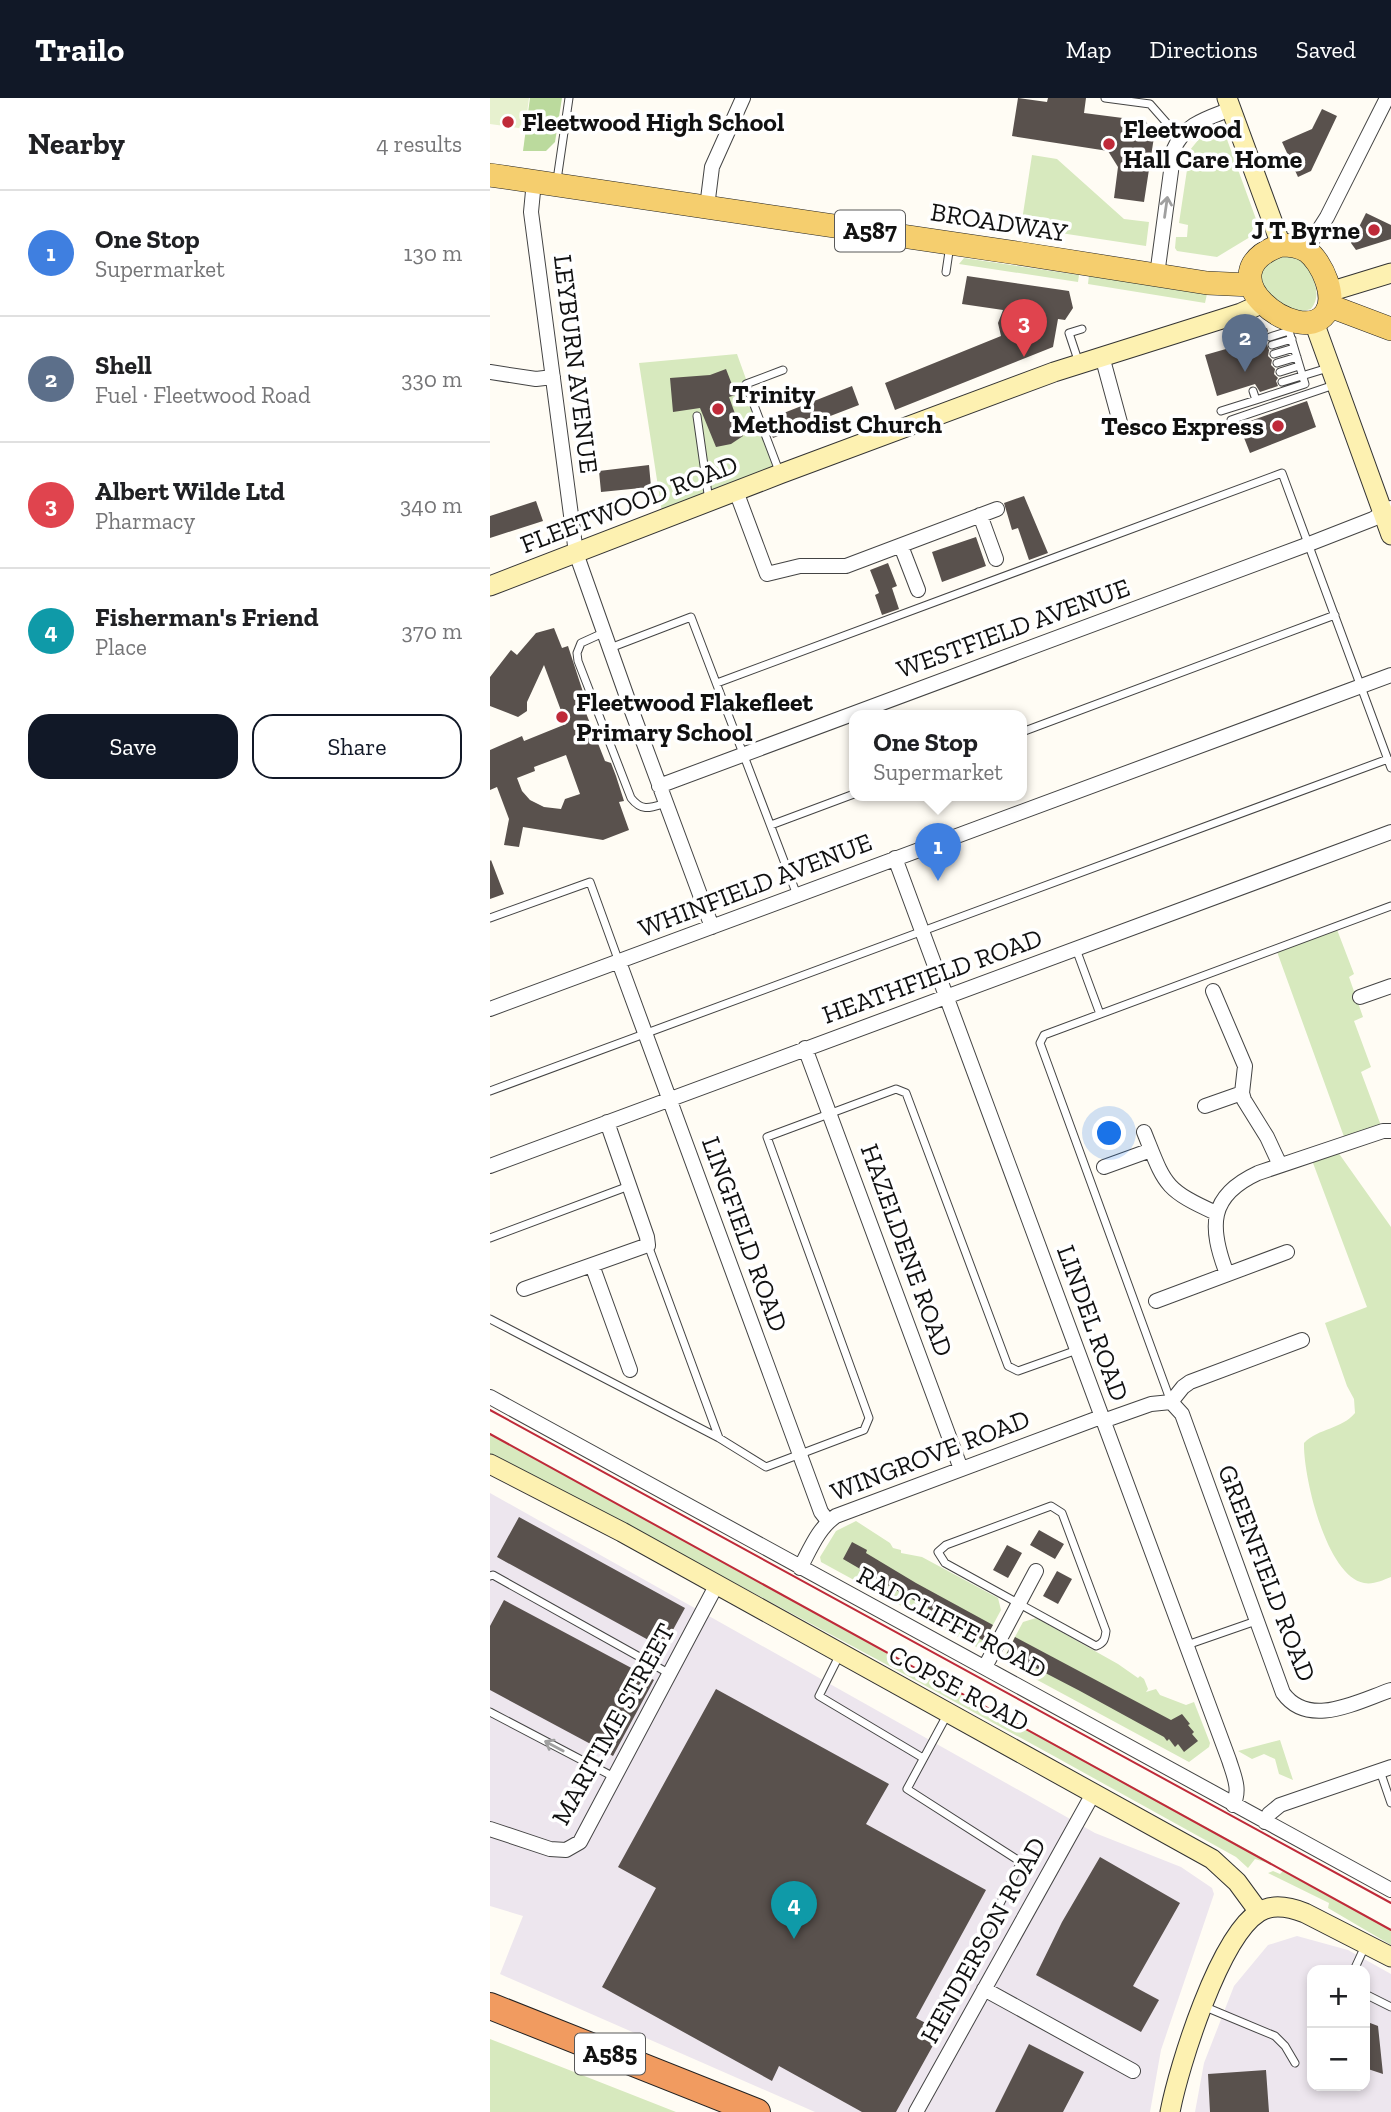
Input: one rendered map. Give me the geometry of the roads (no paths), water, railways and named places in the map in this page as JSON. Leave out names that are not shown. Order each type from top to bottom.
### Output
[{"type":"highway","name":"A585","points":[[490,2006],[757,2112]]},
{"type":"main road","name":"BROADWAY","points":[[490,175],[1157,275],[1256,294]]},
{"type":"main road","points":[[1256,294],[1253,267],[1257,260],[1281,245],[1306,250],[1317,262],[1308,318]]},
{"type":"main road","name":"A587","points":[[1256,294],[1308,318],[1391,329]]},
{"type":"street","points":[[707,207],[712,167],[743,98]]},
{"type":"street","points":[[1306,250],[1327,217],[1387,98]]},
{"type":"street","points":[[1157,275],[1174,149],[1179,136],[1229,103],[1281,245]]},
{"type":"street","name":"LEYBURN AVENUE","points":[[534,181],[531,212],[576,553],[712,927]]},
{"type":"street","points":[[1391,273],[1308,318],[1387,511],[1391,535]]},
{"type":"street","name":"FLEETWOOD ROAD","points":[[490,586],[1079,363],[1230,317],[1256,294]]},
{"type":"street","points":[[1102,355],[1121,426]]},
{"type":"street","points":[[490,372],[536,379],[553,377]]},
{"type":"street","points":[[736,491],[767,574],[800,566],[846,566],[996,509]]},
{"type":"street","name":"WESTFIELD AVENUE","points":[[861,710],[1308,544],[1387,511]]},
{"type":"street","points":[[979,515],[996,559]]},
{"type":"street","points":[[901,546],[918,590]]},
{"type":"street","name":"WHINFIELD AVENUE","points":[[490,1009],[1391,675]]},
{"type":"street","name":"WESTFIELD AVENUE","points":[[659,786],[849,715]]},
{"type":"street","name":"HEATHFIELD ROAD","points":[[490,1166],[1391,832]]},
{"type":"street","name":"LINDEL ROAD","points":[[895,858],[1237,1783],[1237,1797],[1233,1805]]},
{"type":"street","name":"LINGFIELD ROAD","points":[[619,962],[821,1512],[828,1521]]},
{"type":"street","points":[[1360,997],[1391,986]]},
{"type":"street","points":[[1213,990],[1245,1066],[1242,1093],[1248,1109],[1267,1137],[1280,1165]]},
{"type":"street","name":"HAZELDENE ROAD","points":[[805,1048],[961,1469]]},
{"type":"street","points":[[1205,1106],[1242,1093]]},
{"type":"street","points":[[524,1289],[648,1245],[607,1122]]},
{"type":"street","points":[[1227,1274],[1217,1240],[1216,1213],[1230,1190],[1240,1181],[1280,1165],[1383,1131],[1391,1131]]},
{"type":"street","points":[[1144,1132],[1159,1171],[1168,1186],[1186,1199],[1216,1213]]},
{"type":"street","points":[[1104,1167],[1151,1150]]},
{"type":"street","points":[[1156,1301],[1287,1252]]},
{"type":"street","points":[[592,1265],[630,1370]]},
{"type":"street","points":[[1102,1419],[1151,1404],[1171,1402],[1190,1382],[1302,1340]]},
{"type":"street","name":"RADCLIFFE ROAD","points":[[490,1397],[1391,1890]]},
{"type":"street","name":"GREENFIELD ROAD","points":[[1171,1402],[1182,1414],[1283,1693],[1296,1707],[1307,1711],[1324,1711],[1391,1690]]},
{"type":"street","name":"WINGROVE ROAD","points":[[800,1568],[828,1521],[836,1516],[1102,1419]]},
{"type":"street","name":"COPSE ROAD","points":[[490,1464],[622,1532],[1212,1859],[1237,1882],[1259,1912]]},
{"type":"street","points":[[985,1667],[1036,1571]]},
{"type":"street","name":"MARITIME STREET","points":[[490,1829],[550,1849],[566,1850],[580,1842],[716,1586]]},
{"type":"street","points":[[1265,1822],[1269,1814],[1280,1805],[1385,1769]]},
{"type":"street","name":"HENDERSON ROAD","points":[[916,2112],[1094,1792]]},
{"type":"street","points":[[1170,2112],[1190,2035],[1202,2006],[1229,1949],[1246,1924],[1259,1912],[1276,1906],[1292,1908],[1391,1957]]},
{"type":"street","points":[[984,1989],[1133,2071]]},
{"type":"lane","points":[[557,185],[569,98]]},
{"type":"lane","points":[[1105,98],[1150,104],[1179,136]]},
{"type":"lane","points":[[946,272],[950,243]]},
{"type":"lane","points":[[1230,317],[1242,347]]},
{"type":"lane","points":[[1269,337],[1308,318]]},
{"type":"lane","points":[[1272,345],[1308,318]]},
{"type":"lane","points":[[1221,411],[1305,384],[1294,348],[1308,318]]},
{"type":"lane","points":[[1079,363],[1069,333],[1082,329]]},
{"type":"lane","points":[[1274,354],[1294,348]]},
{"type":"lane","points":[[1277,363],[1297,357]]},
{"type":"lane","points":[[1280,372],[1299,366]]},
{"type":"lane","points":[[780,474],[747,384],[783,370]]},
{"type":"lane","points":[[1282,382],[1302,375],[1332,376]]},
{"type":"lane","points":[[1231,420],[1332,376]]},
{"type":"lane","points":[[1254,389],[1256,400]]},
{"type":"lane","points":[[697,416],[709,501]]},
{"type":"lane","points":[[717,683],[1282,473],[1391,768]]},
{"type":"lane","points":[[1027,730],[1335,615]]},
{"type":"lane","points":[[609,649],[691,617],[797,895]]},
{"type":"lane","points":[[603,633],[581,643],[577,653],[578,661],[631,798],[637,806],[645,809],[666,803]]},
{"type":"lane","points":[[490,1091],[1388,759]]},
{"type":"lane","points":[[771,825],[849,796]]},
{"type":"lane","points":[[490,918],[590,882],[619,962]]},
{"type":"lane","points":[[1171,1402],[1040,1043],[1044,1035],[1391,906]]},
{"type":"lane","points":[[1076,949],[1100,1014]]},
{"type":"lane","points":[[490,1319],[719,1438],[766,1467],[864,1430],[869,1418],[766,1137],[896,1089],[906,1093],[1008,1367],[1018,1371],[1077,1350]]},
{"type":"lane","points":[[490,1238],[629,1186]]},
{"type":"lane","points":[[648,1245],[719,1438]]},
{"type":"lane","points":[[1051,1506],[1062,1513],[1106,1632],[1104,1641],[1096,1646],[1018,1605],[945,1563],[938,1552],[946,1545],[1051,1506]]},
{"type":"lane","points":[[492,1575],[670,1675]]},
{"type":"lane","points":[[1186,1646],[1256,1621]]},
{"type":"lane","points":[[840,1654],[819,1696],[923,1758]]},
{"type":"lane","points":[[490,1712],[615,1778]]},
{"type":"lane","points":[[940,2022],[1021,1862],[907,1789],[949,1712]]},
{"type":"lane","points":[[1385,1769],[1391,1803]]},
{"type":"lane","points":[[1356,1965],[1366,1944]]},
{"type":"lane","points":[[1370,1996],[1391,2007]]},
{"type":"lane","points":[[1202,2006],[1275,2036],[1295,2063]]},
{"type":"tram line","points":[[490,1410],[1391,1903]]},
{"type":"tram line","points":[[490,1434],[1391,1930]]},
{"type":"place","name":"Fleetwood High School","points":[[508,122]]},
{"type":"place","name":"Fleetwood Hall Care Home","points":[[1109,144]]},
{"type":"place","name":"J T Byrne","points":[[1374,230]]},
{"type":"place","name":"Albert Wilde Ltd","points":[[1024,357]]},
{"type":"place","name":"Shell","points":[[1245,372]]},
{"type":"place","name":"Trinity Methodist Church","points":[[718,409]]},
{"type":"place","name":"Tesco Express","points":[[1278,426]]},
{"type":"place","name":"Fleetwood Flakefleet Primary School","points":[[562,717]]},
{"type":"place","name":"One Stop","points":[[938,881]]},
{"type":"place","name":"Fisherman's Friend","points":[[794,1939]]}]
